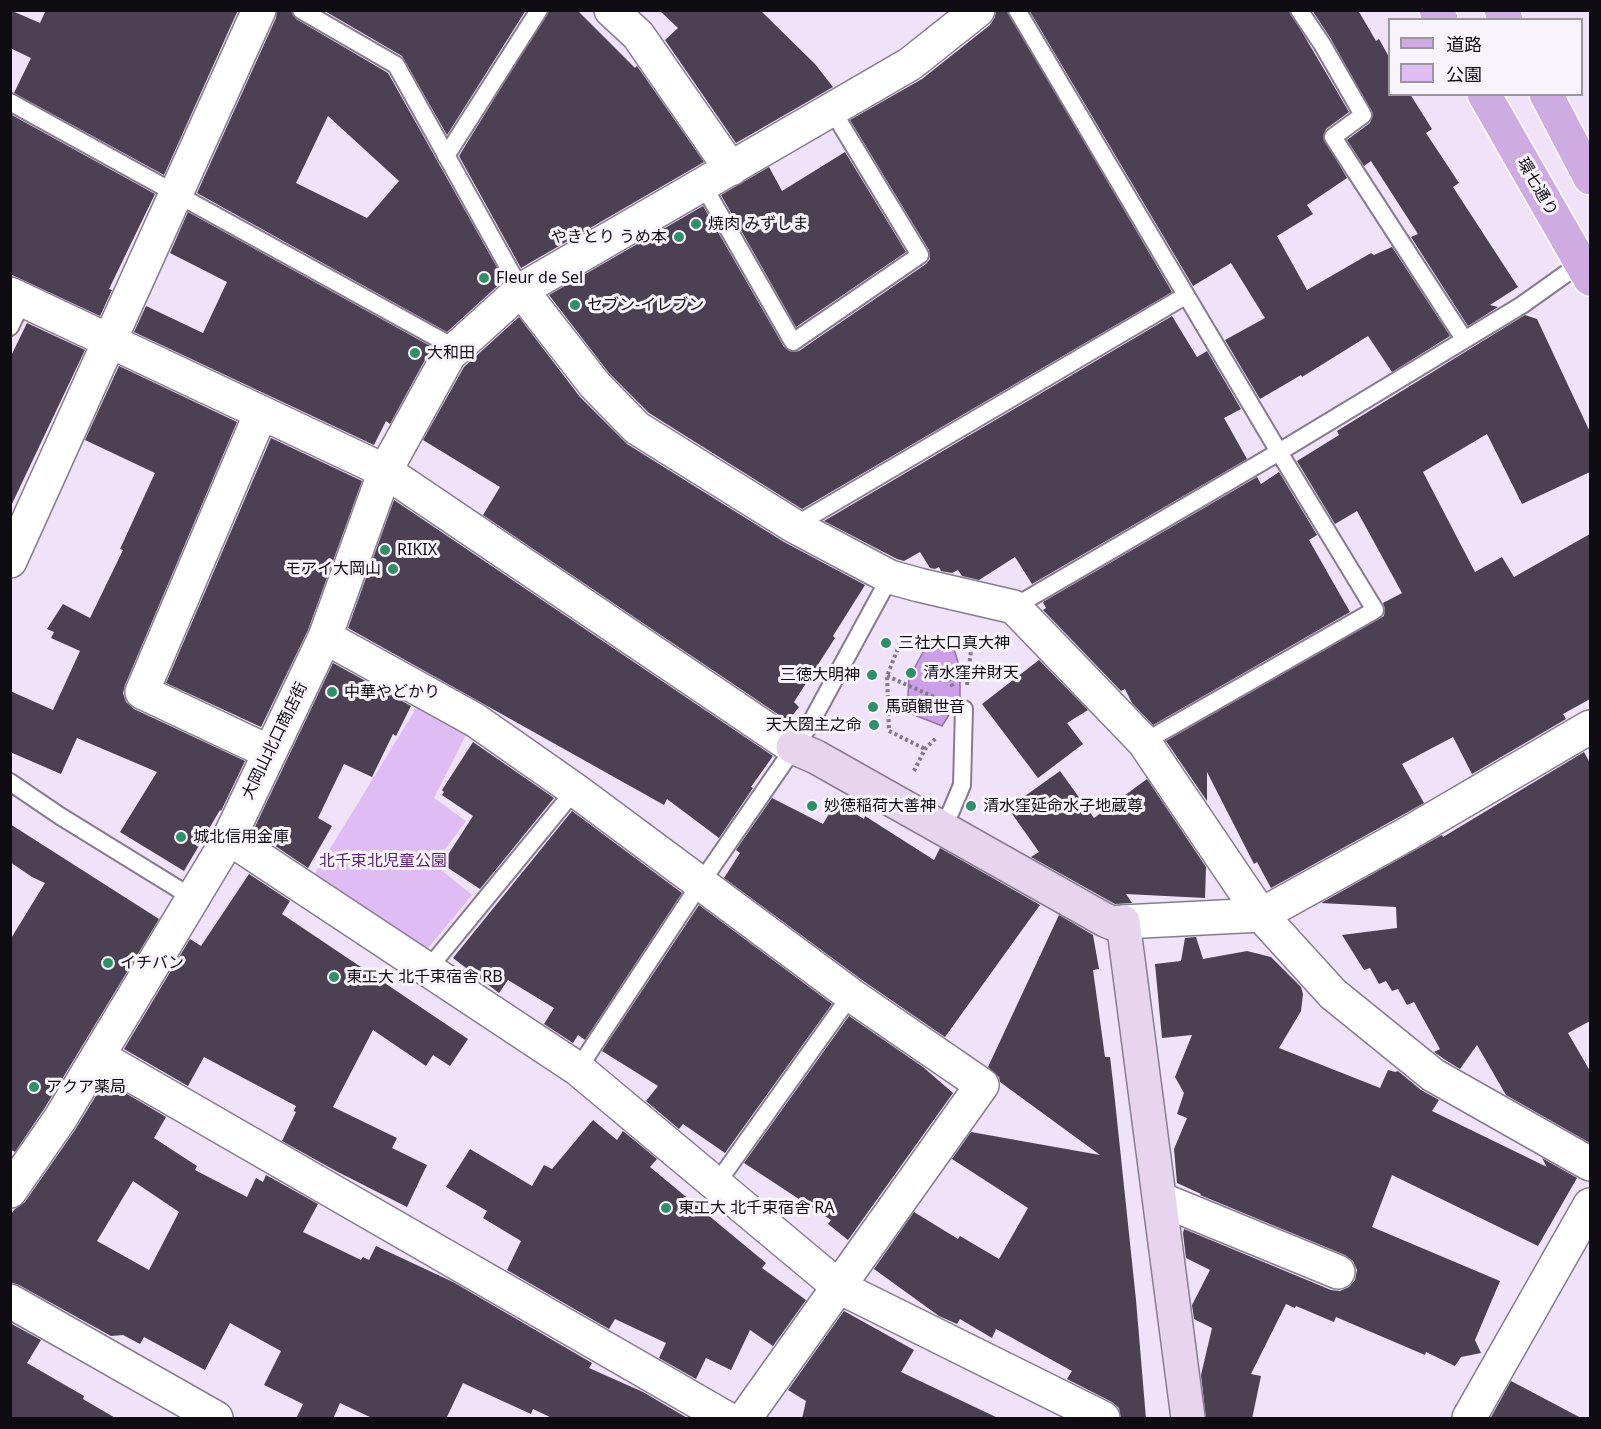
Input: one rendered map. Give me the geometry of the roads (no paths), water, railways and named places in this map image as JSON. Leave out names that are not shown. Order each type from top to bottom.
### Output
[{"type":"main road","name":"環七通り","points":[[1485,96],[1586,271]]},
{"type":"main road","points":[[1547,96],[1590,178]]},
{"type":"street","points":[[10,561],[259,10]]},
{"type":"street","points":[[611,10],[638,35],[731,169]]},
{"type":"street","name":"大岡山北口商店街","points":[[14,1178],[60,1119],[229,837],[325,638],[385,471],[449,356],[521,290],[910,64],[978,10]]},
{"type":"street","points":[[521,290],[595,385],[637,428],[794,526],[890,577],[1014,607],[1144,742],[1262,915],[1333,994],[1432,1075],[1590,1164]]},
{"type":"street","points":[[15,307],[110,341],[385,471],[793,747],[1112,923],[1262,915],[1590,728]]},
{"type":"street","points":[[261,413],[142,692],[269,752]]},
{"type":"street","points":[[325,638],[475,720],[575,790],[851,995],[982,1085],[745,1419]]},
{"type":"street","points":[[229,837],[578,1069],[839,1287],[1103,1419]]},
{"type":"street","points":[[1123,922],[1188,1419]]},
{"type":"street","points":[[98,1056],[726,1419]]},
{"type":"street","points":[[1160,1199],[1338,1272]]},
{"type":"street","points":[[1468,1419],[1590,1205]]},
{"type":"street","points":[[10,1301],[216,1419]]},
{"type":"lane","points":[[301,10],[396,65],[521,290]]},
{"type":"lane","points":[[446,156],[539,10]]},
{"type":"lane","points":[[1017,10],[1185,296],[1375,610],[1144,742]]},
{"type":"lane","points":[[1299,10],[1322,44],[1363,115],[1333,137],[1464,339]]},
{"type":"lane","points":[[10,102],[457,349]]},
{"type":"lane","points":[[703,185],[793,342],[920,255],[832,110]]},
{"type":"lane","points":[[1014,607],[1279,452],[1464,339],[1586,271]]},
{"type":"lane","points":[[794,526],[1185,296]]},
{"type":"lane","points":[[578,1069],[700,884],[809,726],[890,577]]},
{"type":"lane","points":[[943,830],[962,785],[964,709]]},
{"type":"lane","points":[[10,782],[60,816],[193,898]]},
{"type":"lane","points":[[428,969],[575,790]]},
{"type":"lane","points":[[717,1183],[851,995]]},
{"type":"place","name":"焼肉 みずしま","points":[[696,224]]},
{"type":"place","name":"やきとり うめ本","points":[[679,237]]},
{"type":"place","name":"Fleur de Sel","points":[[484,278]]},
{"type":"place","name":"セブン-イレブン","points":[[575,305]]},
{"type":"place","name":"大和田","points":[[415,353]]},
{"type":"place","name":"RIKIX","points":[[385,550]]},
{"type":"place","name":"モアイ大岡山","points":[[393,569]]},
{"type":"place","name":"三社大口真大神","points":[[886,643]]},
{"type":"place","name":"清水窪弁財天","points":[[911,673]]},
{"type":"place","name":"三徳大明神","points":[[872,675]]},
{"type":"place","name":"中華やどかり","points":[[332,692]]},
{"type":"place","name":"馬頭観世音","points":[[873,707]]},
{"type":"place","name":"天大圀主之命","points":[[874,725]]},
{"type":"place","name":"妙徳稲荷大善神","points":[[812,806]]},
{"type":"place","name":"清水窪延命水子地蔵尊","points":[[971,806]]},
{"type":"place","name":"城北信用金庫","points":[[181,837]]},
{"type":"place","name":"イチバン","points":[[108,963]]},
{"type":"place","name":"東工大 北千束宿舎 RB","points":[[334,977]]},
{"type":"place","name":"アクア薬局","points":[[34,1087]]},
{"type":"place","name":"東工大 北千束宿舎 RA","points":[[666,1208]]},
{"type":"park label","name":"北千束北児童公園","points":[[383,861]]}]
